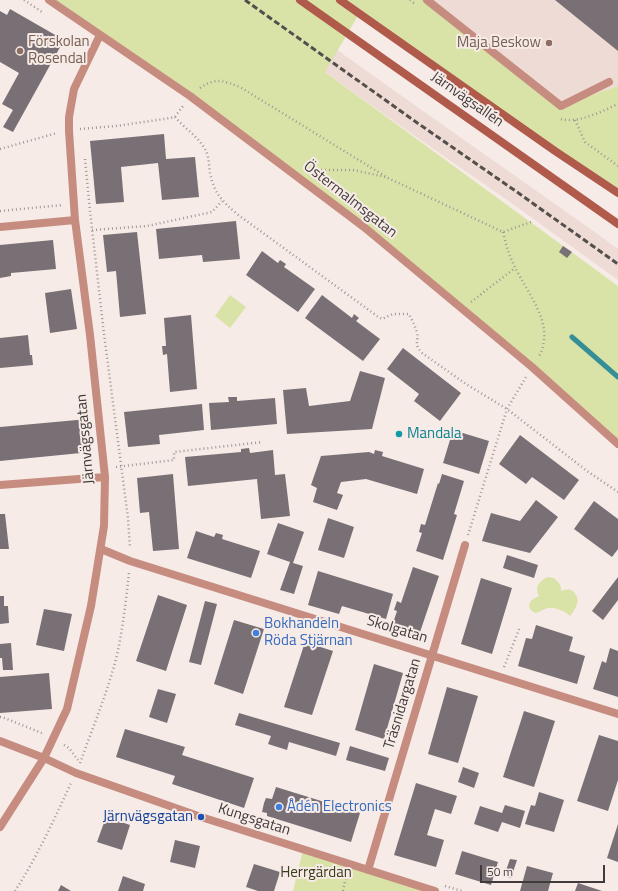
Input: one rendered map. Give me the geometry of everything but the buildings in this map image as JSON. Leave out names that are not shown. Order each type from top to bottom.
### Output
[{"type":"main road","name":"Järnvägsallén","points":[[300,0],[618,224]]},
{"type":"main road","name":"Järnvägsallén","points":[[340,0],[555,151],[618,193]]},
{"type":"street","name":"Östermalmsgatan","points":[[49,0],[190,96],[364,228],[532,367],[618,444]]},
{"type":"street","points":[[427,0],[561,106],[609,82]]},
{"type":"street","name":"Järnvägsgatan","points":[[0,827],[44,758],[67,709],[91,606],[104,526],[104,473],[90,335],[75,220],[69,131],[69,117],[74,89],[100,35]]},
{"type":"street","points":[[0,227],[75,220]]},
{"type":"street","points":[[0,485],[104,473]]},
{"type":"street","name":"Träsnidargatan","points":[[368,870],[464,545]]},
{"type":"street","name":"Skolgatan","points":[[100,549],[130,561],[618,714]]},
{"type":"street","name":"Kungsgatan","points":[[0,741],[44,758],[76,773],[201,818],[434,891]]},
{"type":"path","points":[[0,148],[61,132],[164,120],[175,117],[190,96],[202,87],[212,81],[225,82],[240,87],[388,178],[503,232],[531,222]]},
{"type":"path","points":[[618,104],[593,115],[576,120],[585,142],[618,166]]},
{"type":"path","points":[[175,117],[196,138],[207,153],[212,181],[222,201],[242,218],[382,319],[393,314],[408,314],[415,326],[417,348],[422,353],[466,384],[507,410],[587,471],[618,492]]},
{"type":"path","points":[[15,891],[44,842],[76,773],[102,702],[117,655],[127,598],[130,561],[128,518],[92,230],[85,159]]},
{"type":"path","points":[[309,170],[353,170],[388,178]]},
{"type":"path","points":[[92,230],[147,226],[212,212],[222,201]]},
{"type":"path","points":[[0,211],[74,204]]},
{"type":"path","points":[[464,545],[507,410],[541,353],[544,341],[541,316],[515,268],[506,248],[503,232]]},
{"type":"path","points":[[463,309],[515,268]]},
{"type":"path","points":[[104,473],[122,466],[174,460],[174,452],[263,442]]},
{"type":"path","points":[[500,677],[520,627]]},
{"type":"path","points":[[0,717],[54,738]]},
{"type":"path","points":[[343,891],[347,864]]},
{"type":"shaded area","points":[[267,0],[618,249],[618,280],[325,72]]},
{"type":"shaded area","name":"Maja Beskow","points":[[426,0],[618,0],[618,86],[561,106]]},
{"type":"green space","points":[[49,0],[426,0],[561,106],[618,86],[618,193],[359,14],[325,72],[618,286],[618,444],[532,367],[244,136]]},
{"type":"green space","points":[[230,295],[246,307],[230,328],[215,316]]},
{"type":"green space","points":[[548,577],[554,578],[558,582],[561,587],[561,591],[570,590],[576,594],[578,602],[570,616],[563,611],[554,608],[548,608],[535,613],[530,608],[529,606],[531,602],[539,596],[537,590],[538,585],[542,580]]},
{"type":"green space","name":"Herrgärdan","points":[[303,850],[435,891],[293,891]]},
{"type":"waterway","points":[[572,337],[618,377]]},
{"type":"railway","points":[[245,0],[618,264]]},
{"type":"place","name":"Maja Beskow","points":[[549,43]]},
{"type":"place","name":"Förskolan Rosendal","points":[[20,51]]},
{"type":"place","name":"Mandala","points":[[399,434]]},
{"type":"place","name":"Bokhandeln Röda Stjärnan","points":[[256,633]]},
{"type":"place","name":"Ådén Electronics","points":[[279,807]]},
{"type":"place","name":"Järnvägsgatan","points":[[201,817]]}]
